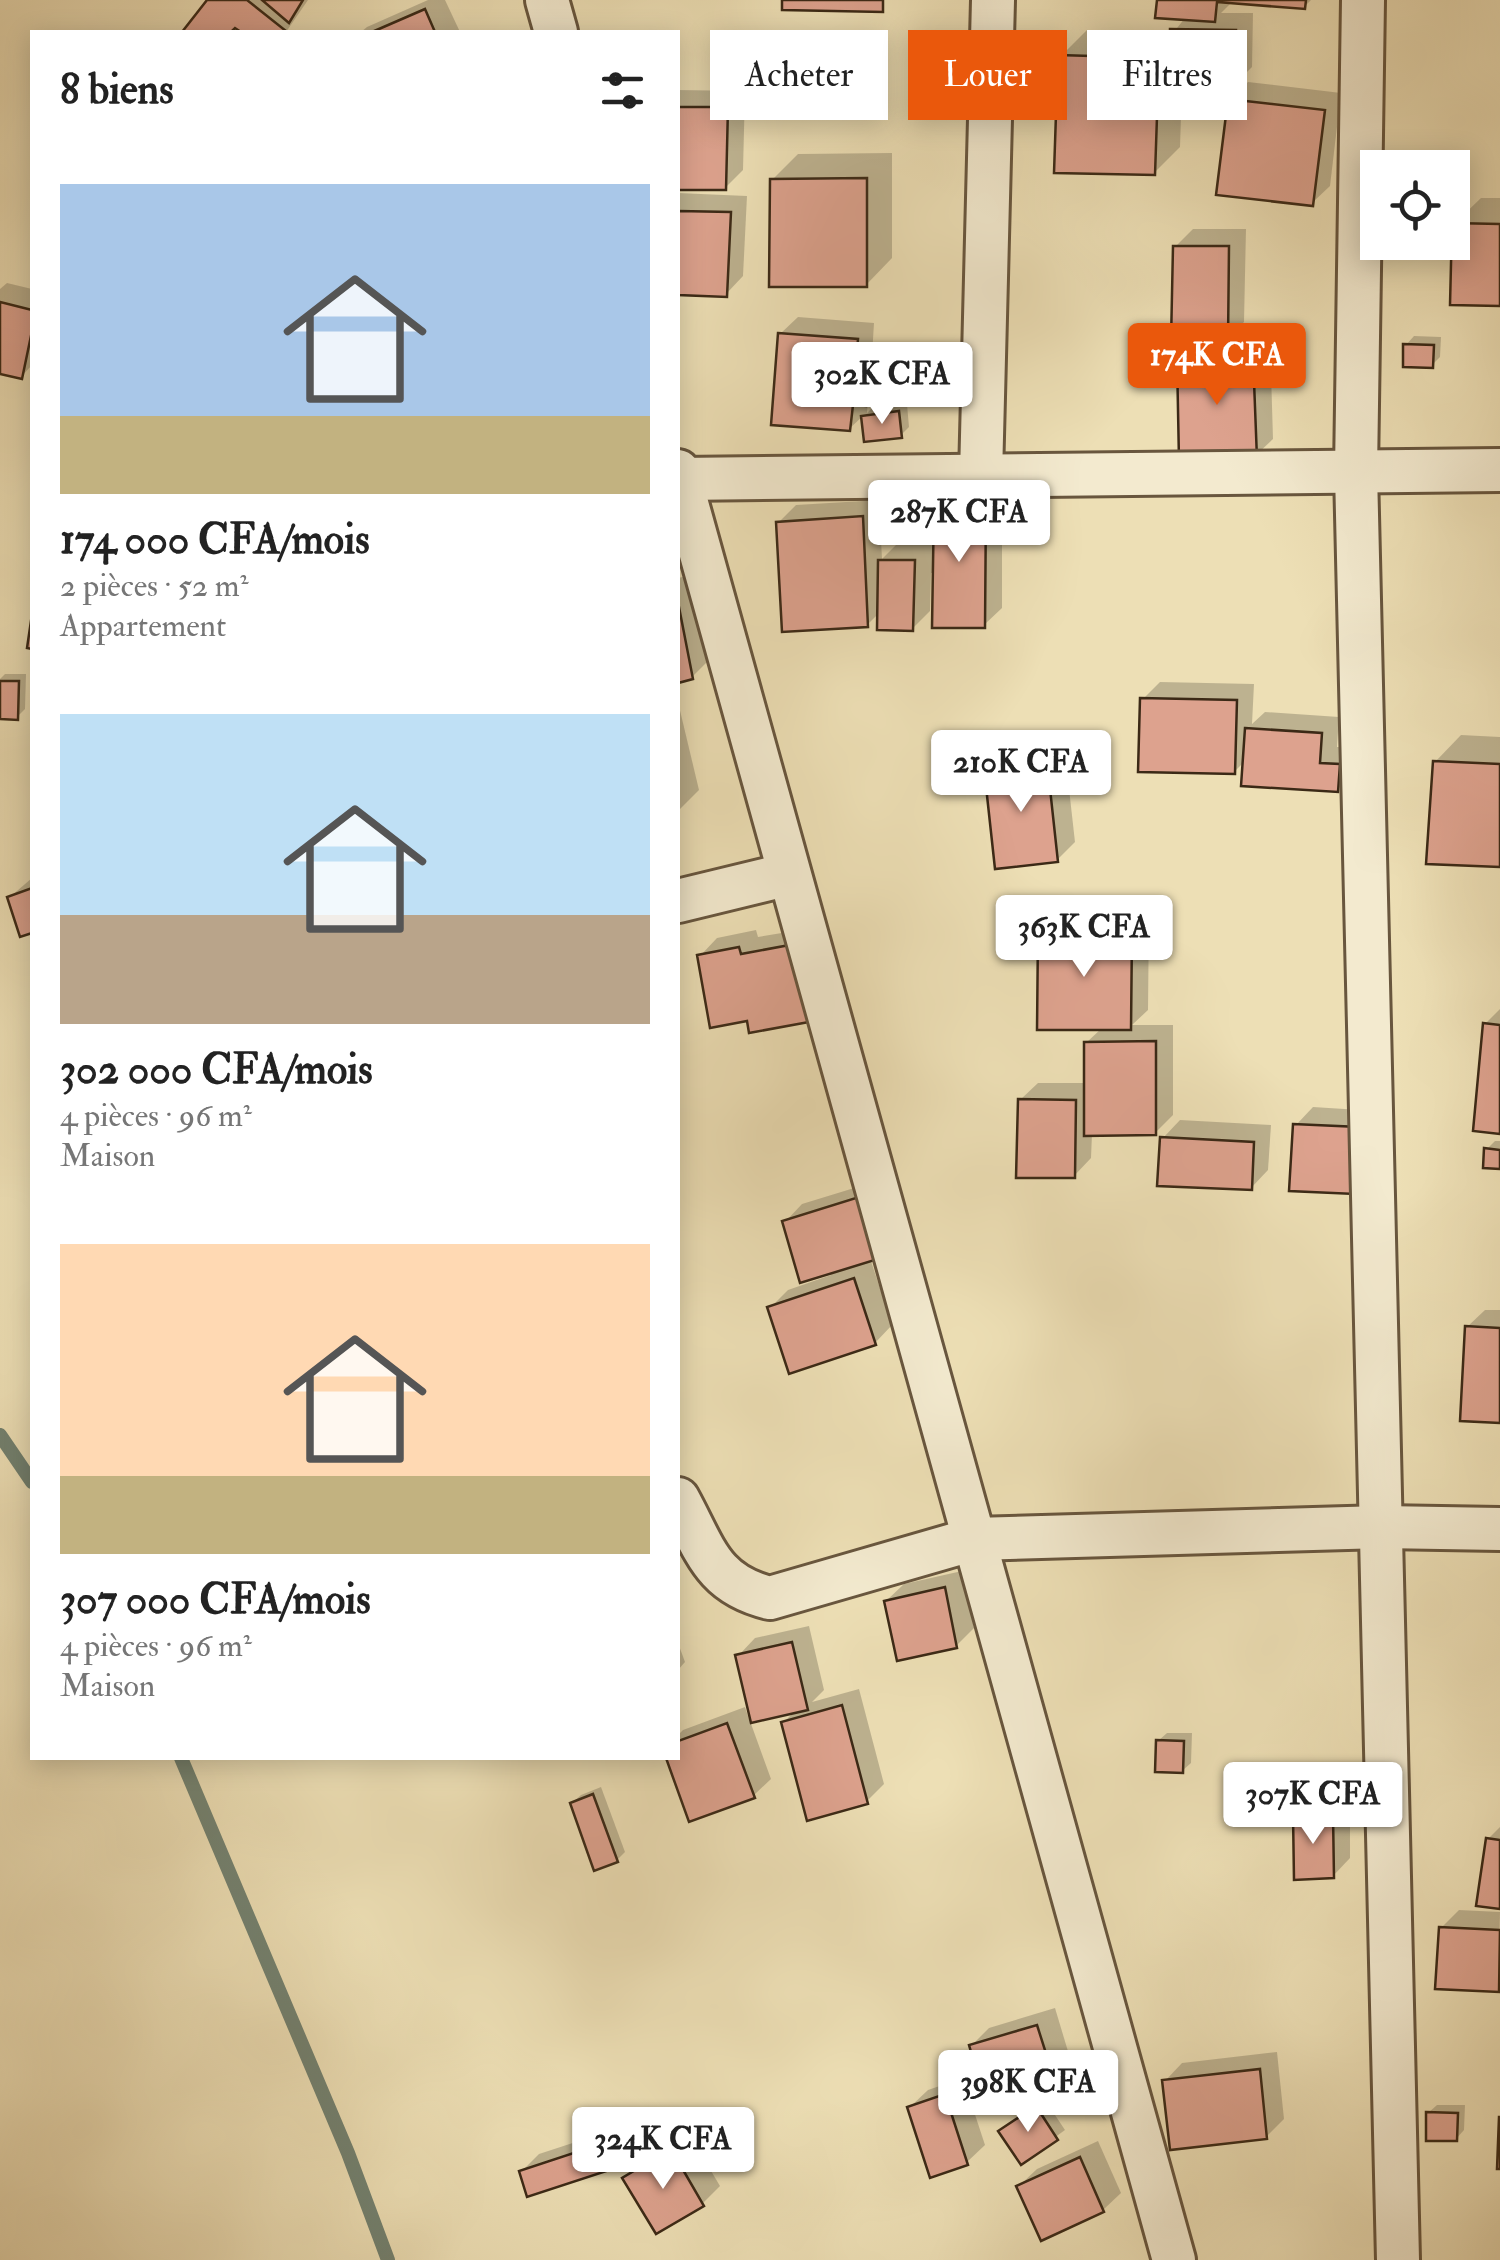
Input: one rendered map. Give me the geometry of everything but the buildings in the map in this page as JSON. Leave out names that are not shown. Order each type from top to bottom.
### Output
[{"type":"street","points":[[547,0],[555,30]]},
{"type":"street","points":[[981,476],[993,0]]},
{"type":"street","points":[[1363,0],[1356,472],[1398,2260]]},
{"type":"street","points":[[680,475],[1500,470]]},
{"type":"street","points":[[680,479],[1174,2260]]},
{"type":"street","points":[[680,901],[789,874]]},
{"type":"street","points":[[680,1503],[720,1575],[744,1592],[770,1598],[974,1538],[1382,1527],[1500,1530]]},
{"type":"waterway","points":[[0,1435],[30,1479]]},
{"type":"waterway","points":[[182,1760],[348,2153],[388,2260]]}]
